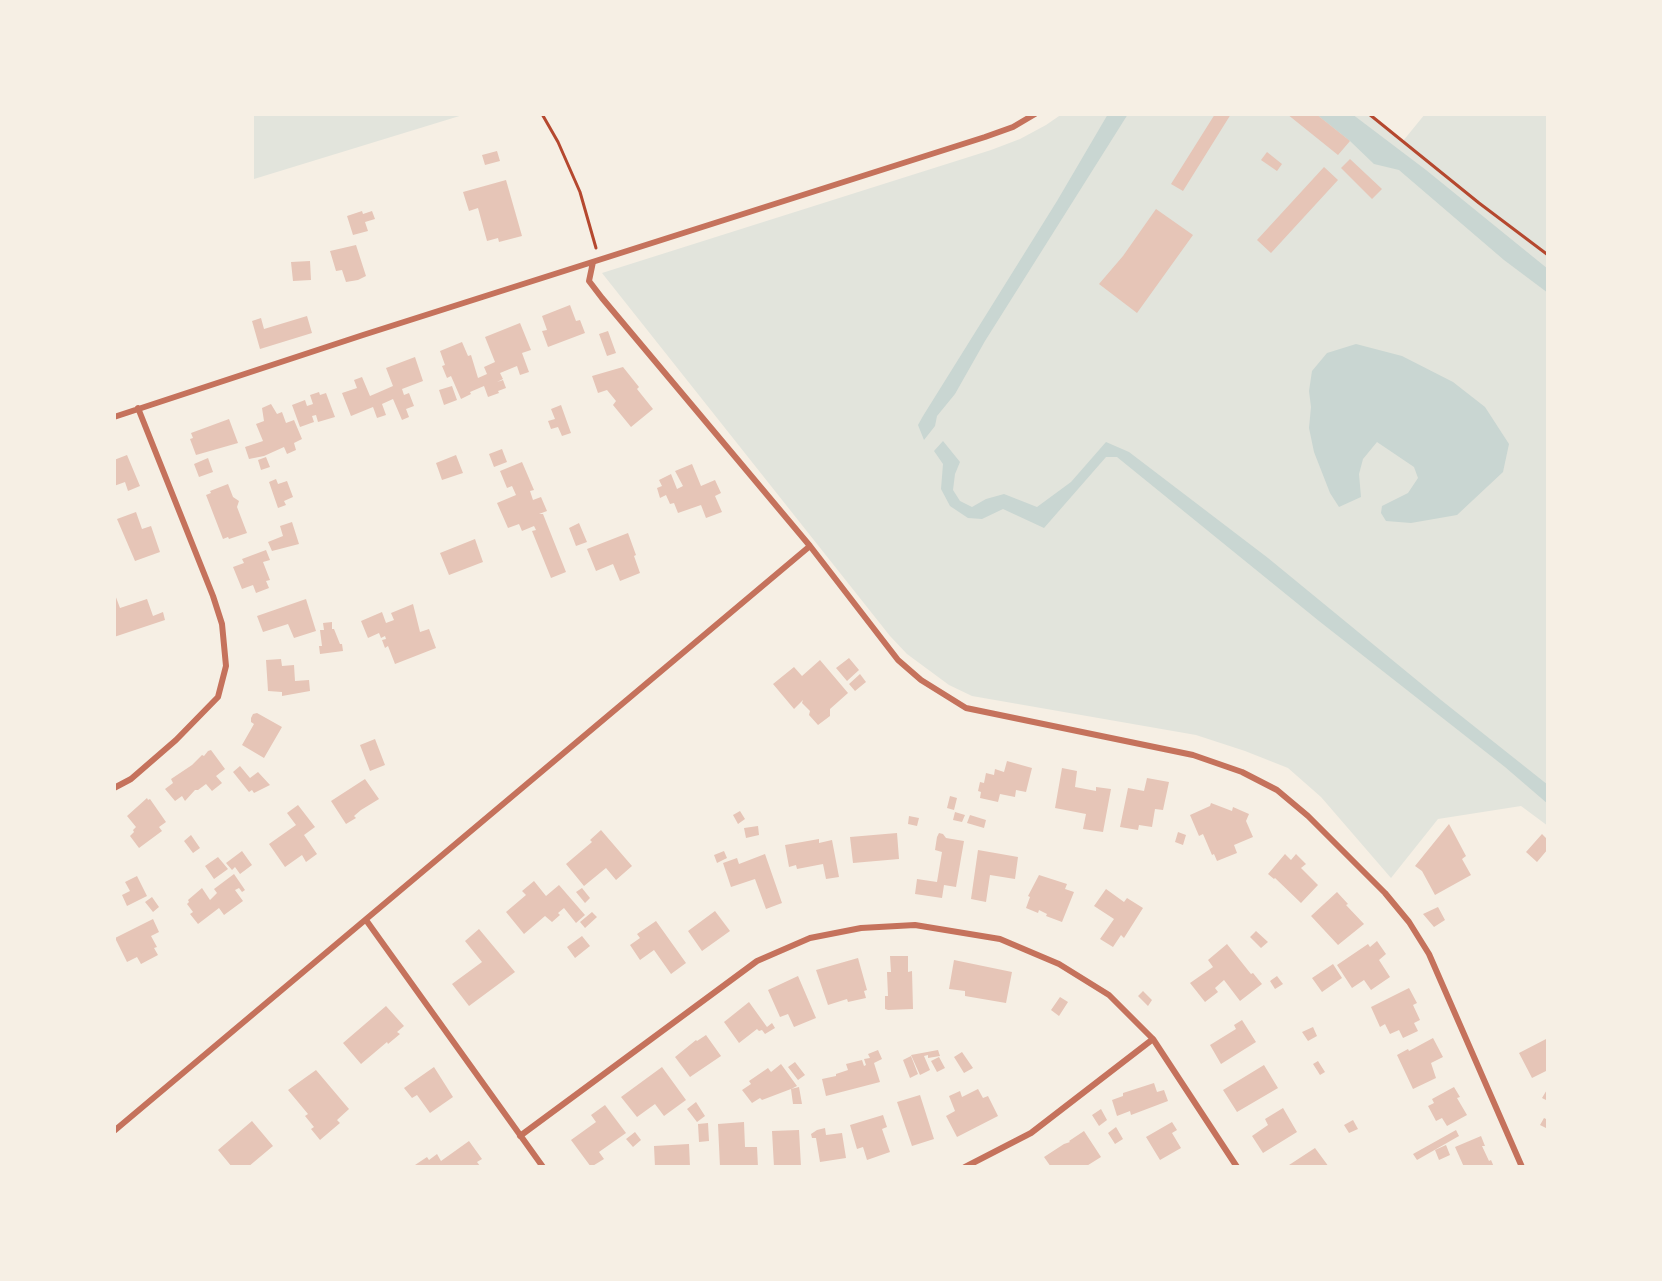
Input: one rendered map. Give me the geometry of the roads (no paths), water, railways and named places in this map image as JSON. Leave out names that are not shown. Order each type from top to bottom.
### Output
[{"type":"street","points":[[114,417],[985,137],[1013,127],[1035,114]]},
{"type":"street","points":[[593,262],[589,281],[602,298],[810,546],[898,660],[921,680],[966,708],[1192,755],[1242,772],[1277,790],[1308,816],[1384,893],[1409,922],[1429,954],[1522,1167]]},
{"type":"street","points":[[114,788],[130,779],[176,740],[218,697],[226,666],[222,624],[213,596],[138,408]]},
{"type":"street","points":[[114,1131],[810,546]]},
{"type":"street","points":[[366,920],[543,1167]]},
{"type":"street","points":[[519,1136],[757,962],[810,939],[861,928],[915,925],[1000,939],[1059,964],[1109,995],[1153,1039],[1237,1167]]},
{"type":"street","points":[[965,1167],[1030,1133],[1153,1039]]}]
